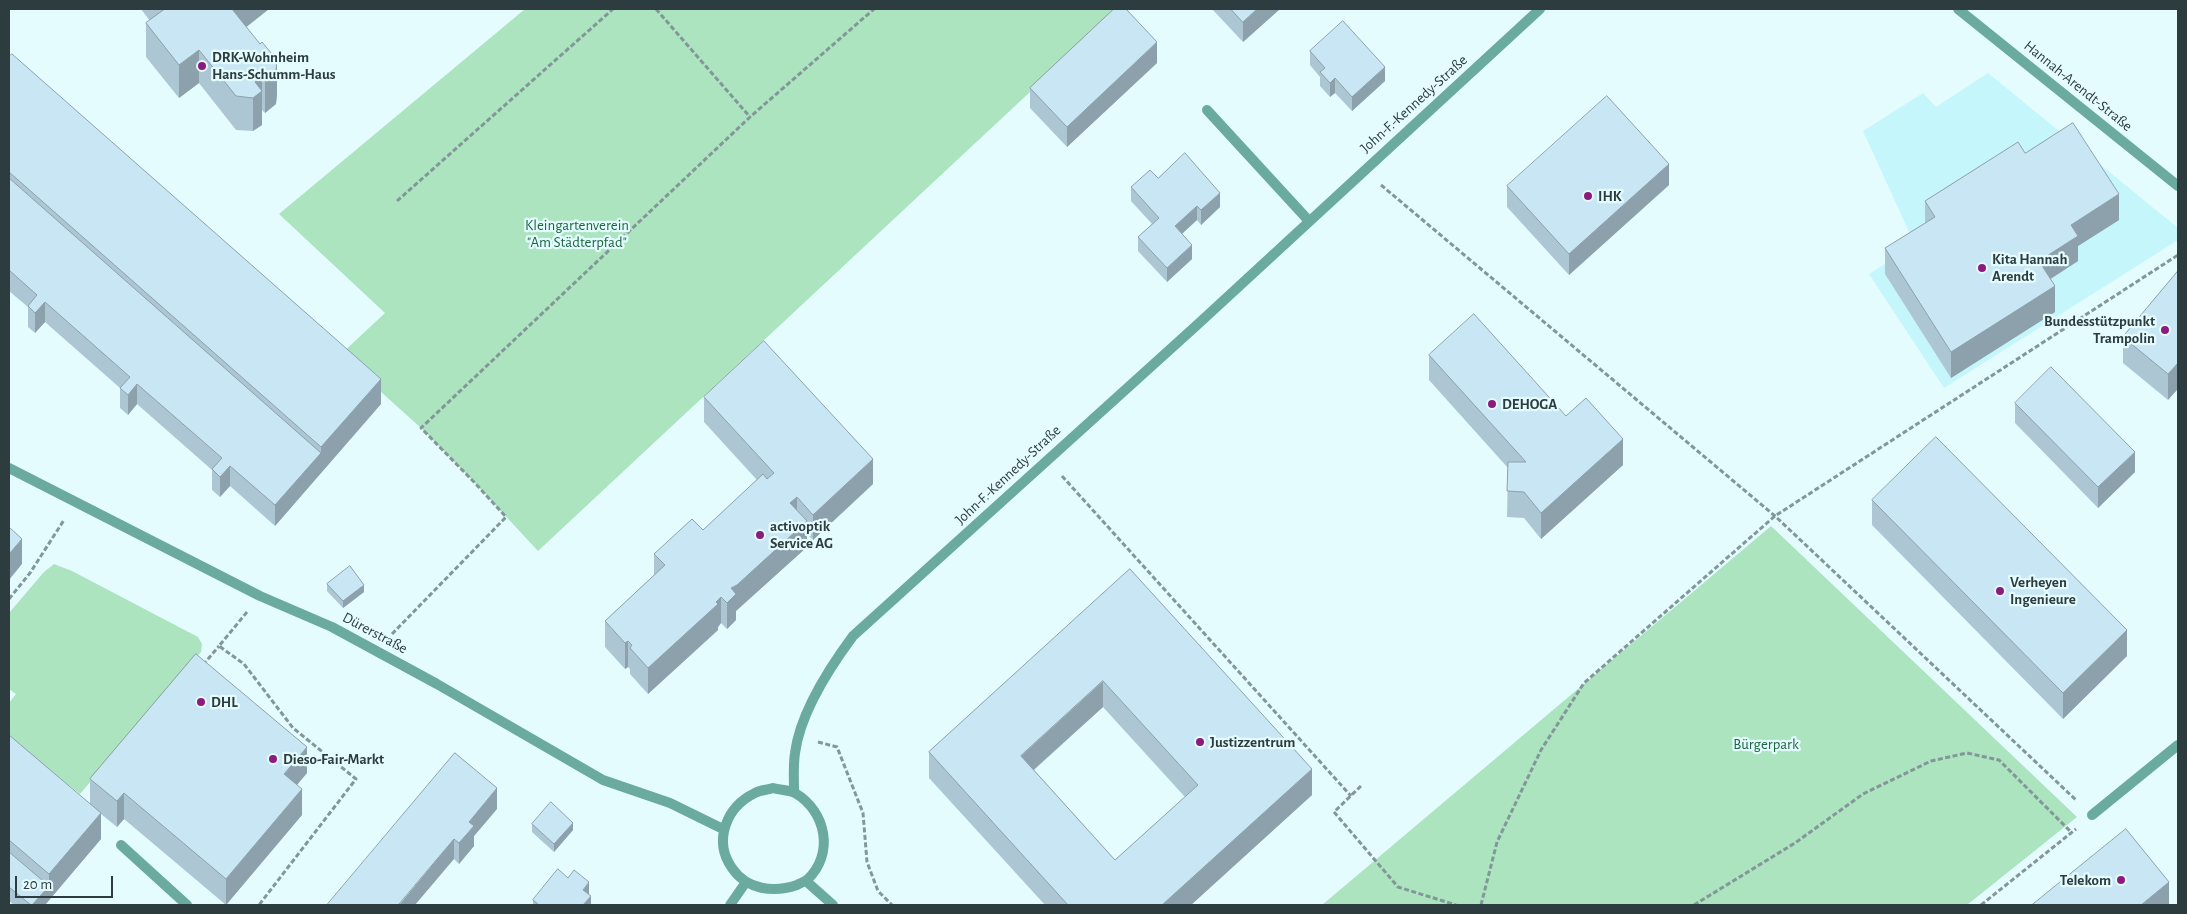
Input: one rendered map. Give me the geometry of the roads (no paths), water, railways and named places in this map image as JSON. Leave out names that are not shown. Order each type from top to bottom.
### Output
[{"type":"street","name":"John-F.-Kennedy-Straße","points":[[794,792],[795,753],[798,737],[815,695],[830,668],[853,636],[1540,9]]},
{"type":"street","name":"Hannah-Arendt-Straße","points":[[1958,9],[2178,186]]},
{"type":"street","points":[[1207,110],[1309,221]]},
{"type":"street","name":"Dürerstraße","points":[[9,468],[260,596],[332,627],[437,684],[604,780],[670,803],[723,830]]},
{"type":"street","points":[[2092,815],[2178,746]]},
{"type":"street","points":[[773,788],[794,792],[809,803],[821,821],[825,843],[819,864],[806,881],[786,889],[766,890],[746,882],[732,869],[724,850],[723,830],[730,814],[741,801],[756,792],[773,788]]},
{"type":"street","points":[[121,845],[187,905]]},
{"type":"street","points":[[806,881],[833,905]]},
{"type":"street","points":[[730,905],[746,882]]},
{"type":"place","name":"DRK-Wohnheim Hans-Schumm-Haus","points":[[202,66]]},
{"type":"place","name":"IHK","points":[[1588,196]]},
{"type":"place","name":"Kita Hannah Arendt","points":[[1982,268]]},
{"type":"place","name":"Bundesstützpunkt Trampolin","points":[[2165,330]]},
{"type":"place","name":"DEHOGA","points":[[1492,404]]},
{"type":"place","name":"activoptik Service AG","points":[[760,535]]},
{"type":"place","name":"Verheyen Ingenieure","points":[[2000,591]]},
{"type":"place","name":"DHL","points":[[201,702]]},
{"type":"place","name":"Justizzentrum","points":[[1200,742]]},
{"type":"place","name":"Dieso-Fair-Markt","points":[[273,759]]},
{"type":"place","name":"Telekom","points":[[2121,880]]},
{"type":"park label","name":"Kleingartenverein \"Am Städterpfad\"","points":[[577,234]]},
{"type":"park label","name":"Bürgerpark","points":[[1766,744]]}]
